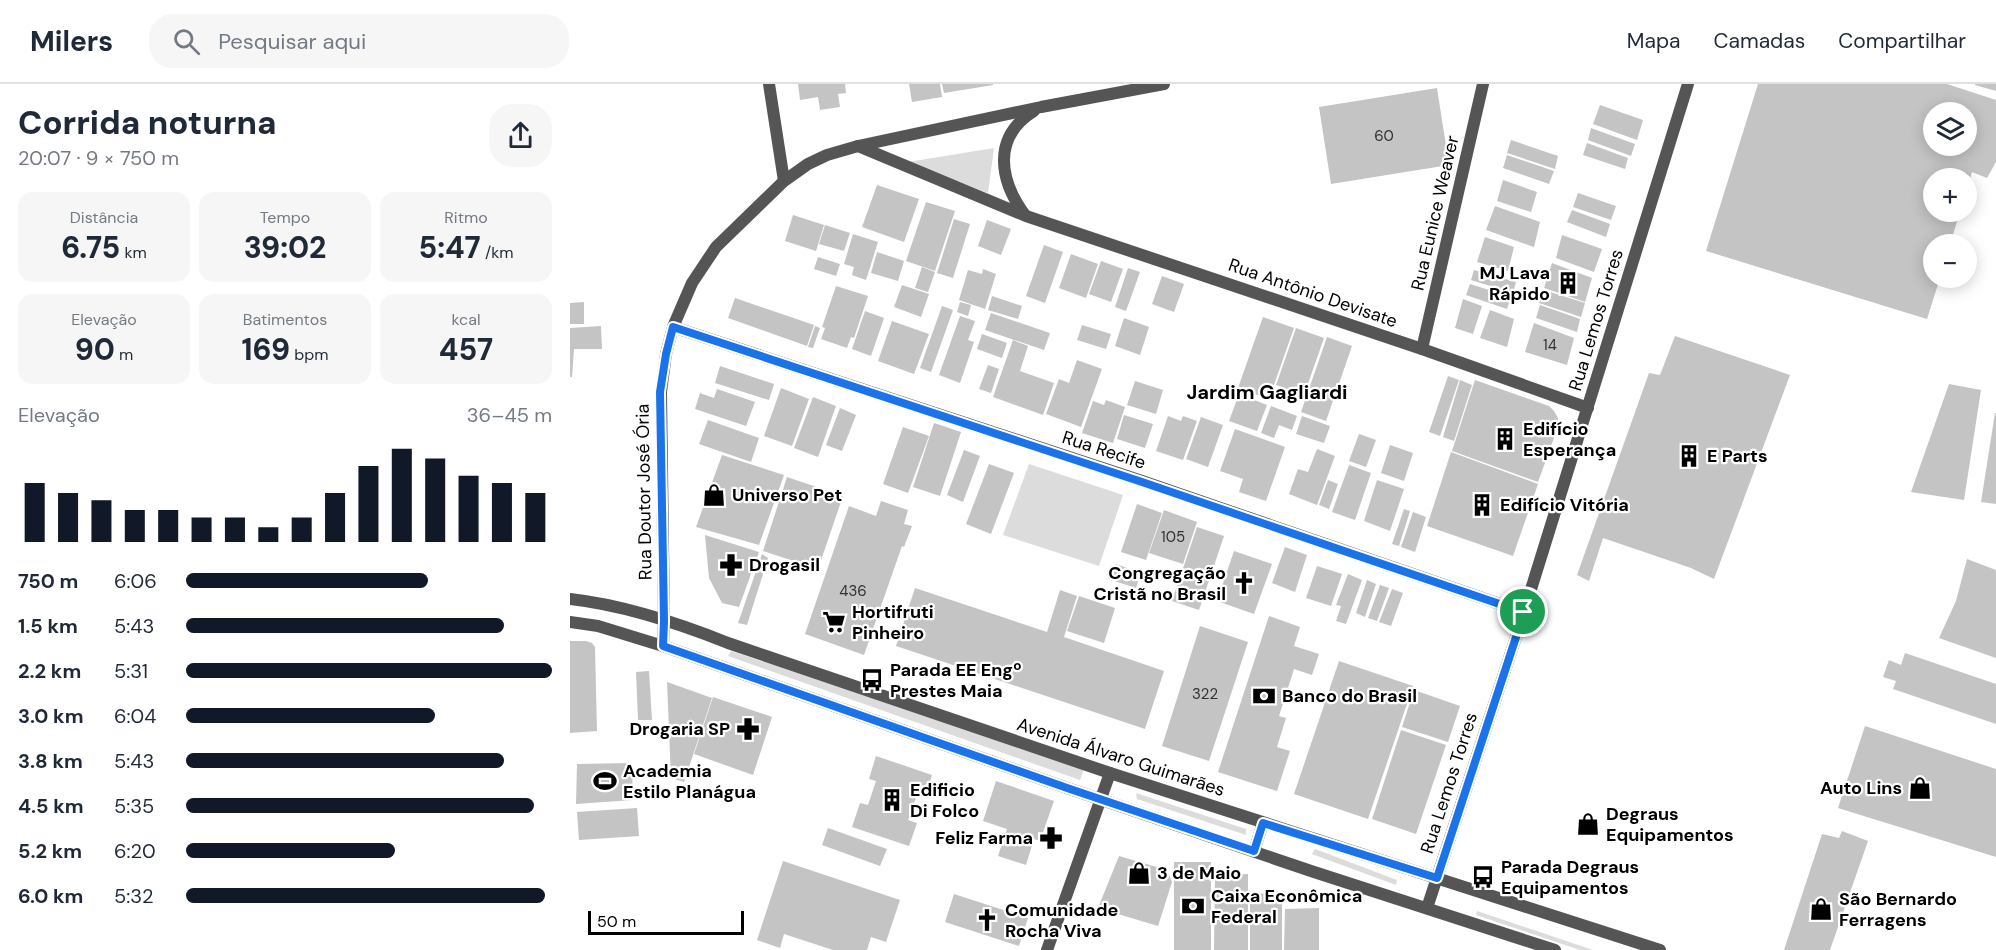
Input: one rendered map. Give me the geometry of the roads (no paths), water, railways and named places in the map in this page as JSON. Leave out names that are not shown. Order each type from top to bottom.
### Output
[{"type":"street","points":[[769,84],[784,181]]},
{"type":"street","name":"Rua Doutor José Ória","points":[[663,646],[660,392],[673,327],[692,283],[716,247],[784,181],[808,164],[827,155],[858,146],[1041,107],[1164,84]]},
{"type":"street","name":"Rua Eunice Weaver","points":[[1422,349],[1483,84]]},
{"type":"street","name":"Rua Lemos Torres","points":[[1427,908],[1519,628],[1688,84]]},
{"type":"street","name":"Rua Doutor José Ória","points":[[1026,216],[1010,191],[1003,165],[1011,132],[1020,120],[1041,107]]},
{"type":"street","name":"Rua Antônio Devisate","points":[[858,146],[1026,216],[1422,349],[1588,408]]},
{"type":"street","name":"Rua Recife","points":[[673,327],[1142,482],[1523,612]]},
{"type":"street","name":"Avenida Álvaro Guimarães","points":[[570,599],[627,610],[702,633],[728,644],[1110,773],[1660,950]]},
{"type":"street","points":[[570,622],[598,626],[663,646],[1254,851],[1555,950]]},
{"type":"street","points":[[1047,950],[1110,773]]},
{"type":"street","points":[[1254,851],[1263,823]]},
{"type":"place","name":"MJ Lava Rápido","points":[[1568,283]]},
{"type":"place","name":"Edifício Esperança","points":[[1505,439]]},
{"type":"place","name":"E Parts","points":[[1689,456]]},
{"type":"place","name":"Universo Pet","points":[[714,495]]},
{"type":"place","name":"Edifício Vitória","points":[[1482,505]]},
{"type":"place","name":"Drogasil","points":[[731,565]]},
{"type":"place","name":"Congregação Cristã no Brasil","points":[[1244,583]]},
{"type":"place","name":"Hortifruti Pinheiro","points":[[834,622]]},
{"type":"place","name":"Parada EE Engº Prestes Maia","points":[[872,680]]},
{"type":"place","name":"Banco do Brasil","points":[[1264,696]]},
{"type":"place","name":"Drogaria SP","points":[[748,729]]},
{"type":"place","name":"Academia Estilo Planágua","points":[[605,781]]},
{"type":"place","name":"Auto Lins","points":[[1920,788]]},
{"type":"place","name":"Edificio Di Folco","points":[[892,800]]},
{"type":"place","name":"Degraus Equipamentos","points":[[1588,824]]},
{"type":"place","name":"Feliz Farma","points":[[1051,838]]},
{"type":"place","name":"3 de Maio","points":[[1139,873]]},
{"type":"place","name":"Parada Degraus Equipamentos","points":[[1483,877]]},
{"type":"place","name":"Caixa Econômica Federal","points":[[1193,906]]},
{"type":"place","name":"São Bernardo Ferragens","points":[[1821,909]]},
{"type":"place","name":"Comunidade Rocha Viva","points":[[987,920]]},
{"type":"district","name":"Jardim Gagliardi","points":[[1267,392]]}]
